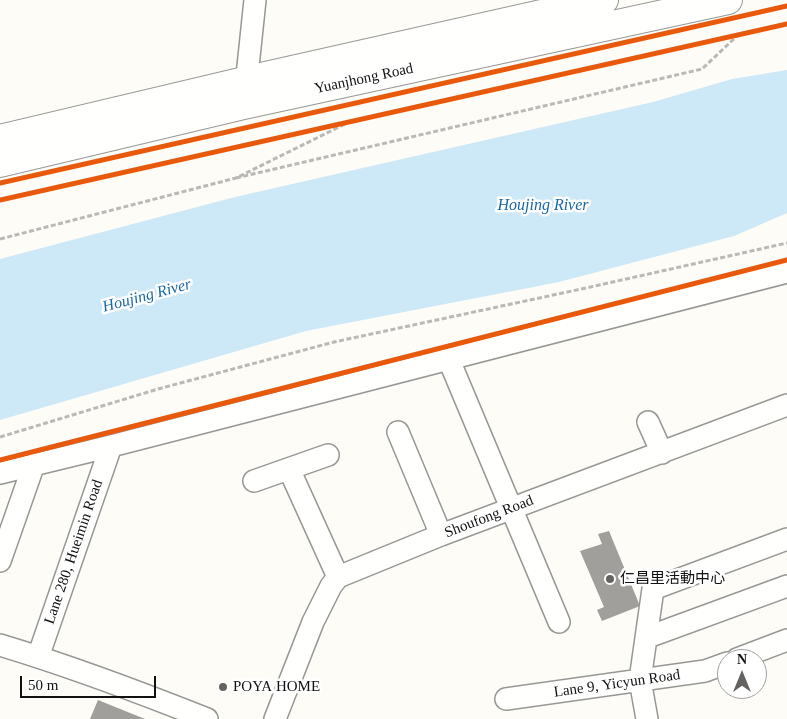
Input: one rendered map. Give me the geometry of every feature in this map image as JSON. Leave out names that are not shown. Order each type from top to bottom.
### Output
[{"type":"street","points":[[245,93],[255,0]]},
{"type":"street","name":"Yuanjhong Road","points":[[0,163],[245,93],[604,0]]},
{"type":"street","name":"Yuanjhong Road","points":[[0,139],[728,0]]},
{"type":"street","points":[[0,473],[449,360],[787,272]]},
{"type":"street","points":[[449,360],[559,622]]},
{"type":"street","name":"Shoufong Road","points":[[338,577],[441,535],[787,405]]},
{"type":"street","points":[[648,422],[662,453]]},
{"type":"street","points":[[398,432],[441,535]]},
{"type":"street","name":"Lane 280, Hueimin Road","points":[[38,656],[111,446]]},
{"type":"street","points":[[254,481],[328,455]]},
{"type":"street","points":[[0,561],[34,464]]},
{"type":"street","points":[[275,719],[313,622],[331,586],[338,577],[289,469]]},
{"type":"street","points":[[646,719],[640,680],[648,637],[653,588],[787,539]]},
{"type":"street","points":[[648,637],[787,586]]},
{"type":"street","points":[[763,649],[787,640]]},
{"type":"street","points":[[0,645],[38,656],[207,719]]},
{"type":"street","name":"Lane 9, Yicyun Road","points":[[506,699],[705,671],[717,667]]},
{"type":"path","points":[[728,37],[746,33]]},
{"type":"path","points":[[0,239],[236,178],[702,69],[738,35]]},
{"type":"path","points":[[320,128],[358,120]]},
{"type":"path","points":[[236,178],[349,122]]},
{"type":"path","points":[[0,437],[158,389],[334,342],[787,243]]},
{"type":"water","name":"Houjing River","points":[[787,70],[787,213],[734,236],[559,282],[306,331],[0,420],[0,259],[235,197],[653,102],[732,79]]},
{"type":"building","name":"仁昌里活動中心","points":[[609,531],[640,606],[602,621],[597,610],[604,607],[580,551],[602,544],[598,534]]},
{"type":"building","points":[[98,700],[145,719],[90,719]]},
{"type":"cycle path","points":[[0,183],[787,6]]},
{"type":"cycle path","points":[[0,200],[787,24]]},
{"type":"cycle path","points":[[0,460],[787,260]]},
{"type":"place","name":"仁昌里活動中心","points":[[610,579]]},
{"type":"place","name":"POYA HOME","points":[[223,687]]}]
